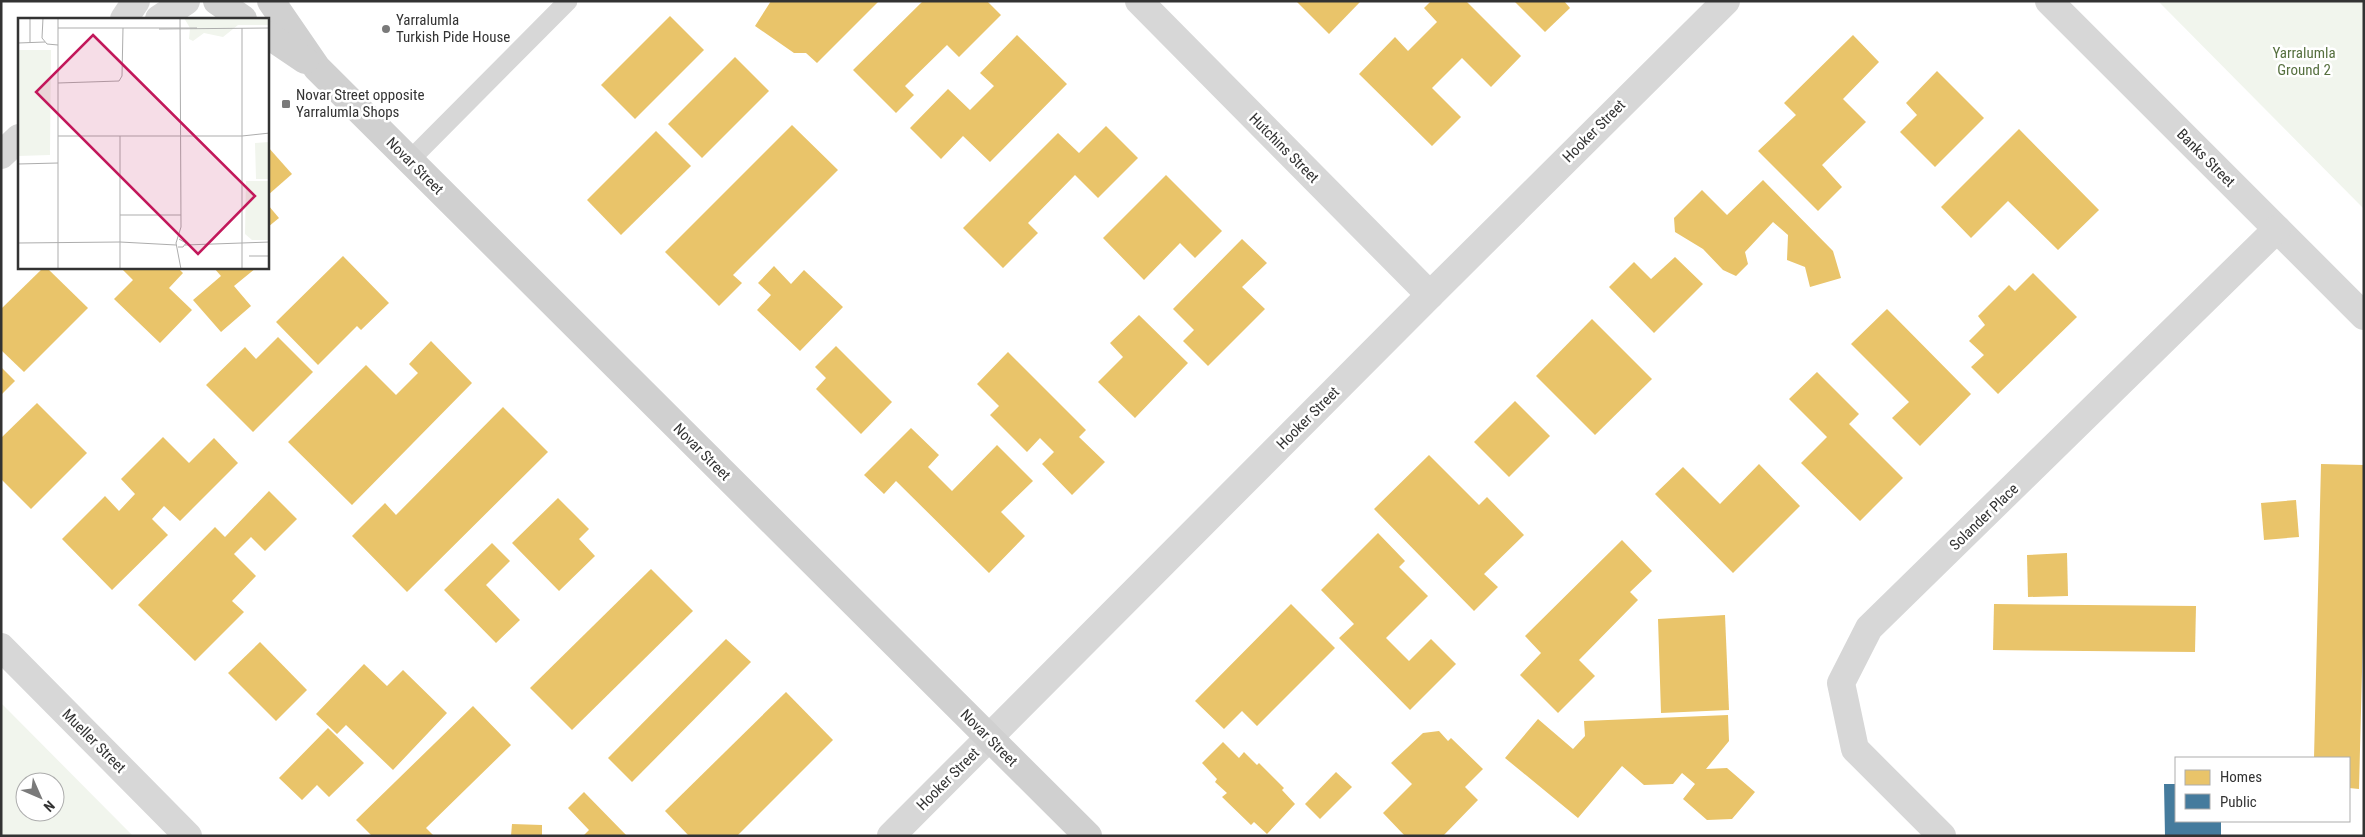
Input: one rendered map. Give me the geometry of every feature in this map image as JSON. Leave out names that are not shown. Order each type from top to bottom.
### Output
[{"type":"main road","points":[[198,1],[204,1]]},
{"type":"main road","points":[[217,1],[242,18]]},
{"type":"main road","name":"Novar Street","points":[[271,1],[317,68]]},
{"type":"main road","name":"Novar Street","points":[[269,36],[317,68],[1088,836]]},
{"type":"street","points":[[125,18],[136,1]]},
{"type":"street","points":[[160,18],[186,1]]},
{"type":"street","name":"Hutchins Street","points":[[1139,1],[1430,295]]},
{"type":"street","name":"Hooker Street","points":[[892,836],[1430,295],[1726,1]]},
{"type":"street","name":"Banks Street","points":[[2049,1],[2364,316]]},
{"type":"street","points":[[1,155],[18,139]]},
{"type":"street","name":"Solander Place","points":[[1942,836],[1855,749],[1841,683],[1869,628],[2277,229]]},
{"type":"street","name":"Mueller Street","points":[[1,647],[188,836]]},
{"type":"lane","points":[[410,160],[568,1]]},
{"type":"green space","name":"Yarralumla Ground 2","points":[[2158,1],[2364,1],[2364,209]]},
{"type":"green space","points":[[1,703],[133,836],[1,836]]},
{"type":"building: Homes","points":[[771,1],[879,1],[817,63],[806,53],[794,53],[755,26]]},
{"type":"building: Homes","points":[[923,1],[987,1],[1001,15],[959,57],[947,45],[905,86],[914,95],[896,113],[853,70]]},
{"type":"building: Homes","points":[[1296,1],[1361,1],[1329,34]]},
{"type":"building: Homes","points":[[1431,1],[1466,1],[1521,56],[1491,87],[1462,58],[1432,88],[1461,117],[1432,146],[1359,74],[1395,37],[1408,51],[1437,22],[1424,8]]},
{"type":"building: Homes","points":[[1514,1],[1564,1],[1570,8],[1545,32]]},
{"type":"building: Homes","points":[[670,16],[704,50],[635,119],[601,85]]},
{"type":"building: Homes","points":[[1017,35],[1067,84],[990,162],[963,136],[941,159],[910,128],[948,89],[970,110],[994,86],[980,73]]},
{"type":"building: Homes","points":[[1853,35],[1879,62],[1843,99],[1866,122],[1822,165],[1842,187],[1818,211],[1758,151],[1796,115],[1784,103]]},
{"type":"building: Homes","points":[[735,57],[769,91],[702,158],[668,124]]},
{"type":"building: Homes","points":[[1937,71],[1984,118],[1935,167],[1900,132],[1917,115],[1906,103]]},
{"type":"building: Homes","points":[[792,125],[838,170],[733,275],[742,283],[719,306],[665,252]]},
{"type":"building: Homes","points":[[1106,126],[1138,158],[1098,198],[1075,175],[1028,223],[1038,233],[1003,268],[963,228],[1058,133],[1079,153]]},
{"type":"building: Homes","points":[[2019,129],[2099,210],[2058,250],[2008,201],[1971,238],[1941,207]]},
{"type":"building: Homes","points":[[656,131],[691,166],[621,235],[587,200]]},
{"type":"building: Homes","points":[[269,148],[292,174],[269,194]]},
{"type":"building: Homes","points":[[1166,175],[1222,231],[1195,258],[1180,243],[1144,280],[1103,238]]},
{"type":"building: Homes","points":[[1763,180],[1833,251],[1841,278],[1810,287],[1805,267],[1787,260],[1788,235],[1773,222],[1745,252],[1748,264],[1736,276],[1723,270],[1703,249],[1675,232],[1674,218],[1702,190],[1727,215]]},
{"type":"building: Homes","points":[[269,206],[279,218],[269,226]]},
{"type":"building: Homes","points":[[1242,239],[1267,263],[1242,287],[1265,309],[1208,366],[1183,341],[1194,330],[1173,309]]},
{"type":"building: Homes","points":[[343,256],[389,303],[361,330],[357,326],[318,365],[276,322]]},
{"type":"building: Homes","points":[[1675,257],[1703,284],[1654,333],[1609,287],[1634,262],[1651,279]]},
{"type":"building: Homes","points":[[774,266],[791,284],[804,270],[843,307],[800,351],[757,310],[771,295],[758,283]]},
{"type":"building: Homes","points":[[42,269],[48,269],[88,308],[24,372],[1,350],[1,309]]},
{"type":"building: Homes","points":[[122,269],[179,269],[183,273],[169,288],[192,310],[160,343],[114,299],[133,280]]},
{"type":"building: Homes","points":[[215,269],[255,269],[234,286],[251,306],[221,332],[193,300],[221,276]]},
{"type":"building: Homes","points":[[2033,273],[2077,317],[1998,394],[1971,367],[1984,355],[1969,341],[1985,325],[1978,316],[2009,285],[2015,291]]},
{"type":"building: Homes","points":[[1887,309],[1971,394],[1920,446],[1892,418],[1909,402],[1851,344]]},
{"type":"building: Homes","points":[[1139,315],[1188,363],[1135,418],[1098,382],[1123,357],[1110,343]]},
{"type":"building: Homes","points":[[1592,319],[1652,379],[1595,435],[1536,376]]},
{"type":"building: Homes","points":[[278,337],[313,372],[253,432],[206,385],[245,347],[256,359]]},
{"type":"building: Homes","points":[[431,341],[472,383],[352,505],[288,442],[366,365],[396,395],[418,373],[409,364]]},
{"type":"building: Homes","points":[[836,346],[892,402],[861,434],[816,389],[826,378],[815,367]]},
{"type":"building: Homes","points":[[1008,352],[1086,430],[1079,437],[1105,462],[1072,495],[1042,464],[1054,452],[1040,438],[1027,452],[990,415],[999,406],[977,384]]},
{"type":"building: Homes","points":[[1,367],[15,381],[1,395]]},
{"type":"building: Homes","points":[[1817,372],[1859,414],[1849,424],[1903,478],[1860,521],[1801,463],[1827,437],[1789,399]]},
{"type":"building: Homes","points":[[1515,401],[1550,436],[1509,477],[1474,442]]},
{"type":"building: Homes","points":[[37,403],[87,453],[31,509],[1,479],[1,438]]},
{"type":"building: Homes","points":[[503,407],[548,452],[407,592],[352,536],[385,503],[396,515]]},
{"type":"building: Homes","points":[[911,428],[939,455],[928,467],[952,491],[997,445],[1033,481],[1001,512],[1025,536],[989,573],[896,481],[884,494],[864,475]]},
{"type":"building: Homes","points":[[163,437],[189,463],[214,438],[238,463],[180,521],[164,506],[152,519],[168,535],[112,590],[62,539],[105,496],[119,511],[135,494],[121,479]]},
{"type":"building: Homes","points":[[1429,455],[1479,505],[1487,497],[1524,535],[1484,574],[1498,587],[1474,611],[1374,509]]},
{"type":"building: Homes","points":[[1759,464],[1800,506],[1733,573],[1655,494],[1683,467],[1720,504]]},
{"type":"building: Homes","points":[[2321,464],[2364,465],[2364,593],[2359,789],[2350,788],[2350,757],[2314,757]]},
{"type":"building: Homes","points":[[269,491],[297,519],[265,551],[251,537],[234,554],[256,576],[232,601],[244,612],[195,661],[138,605],[215,527],[225,537]]},
{"type":"building: Homes","points":[[558,498],[589,529],[579,539],[595,556],[559,591],[512,543]]},
{"type":"building: Homes","points":[[2296,500],[2299,537],[2264,540],[2261,503]]},
{"type":"building: Homes","points":[[1378,533],[1405,561],[1399,567],[1428,596],[1386,638],[1409,661],[1431,639],[1456,664],[1410,710],[1339,638],[1354,624],[1321,590]]},
{"type":"building: Homes","points":[[1622,540],[1652,571],[1630,592],[1638,600],[1579,660],[1595,676],[1558,713],[1520,675],[1541,653],[1525,636]]},
{"type":"building: Homes","points":[[492,543],[510,561],[486,585],[520,620],[496,643],[444,590]]},
{"type":"building: Homes","points":[[2067,553],[2068,596],[2028,597],[2027,555]]},
{"type":"building: Homes","points":[[651,569],[693,611],[572,730],[530,688]]},
{"type":"building: Homes","points":[[1291,604],[1335,648],[1257,726],[1242,711],[1224,729],[1195,701]]},
{"type":"building: Homes","points":[[1994,604],[2196,606],[2195,652],[1993,650]]},
{"type":"building: Homes","points":[[1725,615],[1729,710],[1661,713],[1658,619]]},
{"type":"building: Homes","points":[[726,639],[751,662],[632,782],[608,758]]},
{"type":"building: Homes","points":[[260,642],[307,690],[276,721],[228,673]]},
{"type":"building: Homes","points":[[364,664],[387,686],[403,670],[447,713],[393,770],[346,725],[337,734],[316,714]]},
{"type":"building: Homes","points":[[786,692],[833,740],[737,836],[689,836],[665,811]]},
{"type":"building: Homes","points":[[473,706],[511,745],[426,828],[434,836],[372,836],[356,820]]},
{"type":"building: Homes","points":[[1728,715],[1729,741],[1706,769],[1727,768],[1755,792],[1732,819],[1707,820],[1683,799],[1695,784],[1682,773],[1673,784],[1644,785],[1622,766],[1578,818],[1505,758],[1538,719],[1573,749],[1585,736],[1584,721]]},
{"type":"building: Homes","points":[[328,728],[364,763],[329,797],[317,785],[302,800],[279,778]]},
{"type":"building: Homes","points":[[1439,731],[1448,741],[1451,738],[1483,769],[1465,787],[1478,800],[1443,836],[1405,836],[1383,813],[1412,784],[1391,763],[1423,733]]},
{"type":"building: Homes","points":[[1223,742],[1239,758],[1244,752],[1257,765],[1259,763],[1284,788],[1282,790],[1295,804],[1267,834],[1254,822],[1251,825],[1222,797],[1227,793],[1215,782],[1217,779],[1202,763]]},
{"type":"building: Homes","points":[[1336,772],[1352,787],[1320,819],[1305,804]]},
{"type":"building: Homes","points":[[584,792],[627,836],[583,836],[589,830],[568,808]]},
{"type":"building: Homes","points":[[512,824],[542,825],[542,836],[511,836]]},
{"type":"building: Public","points":[[2164,784],[2175,784],[2175,822],[2221,822],[2221,836],[2165,836]]},
{"type":"place","name":"Yarralumla Turkish Pide House","points":[[386,29]]},
{"type":"place","name":"Novar Street opposite Yarralumla Shops","points":[[286,104]]}]
